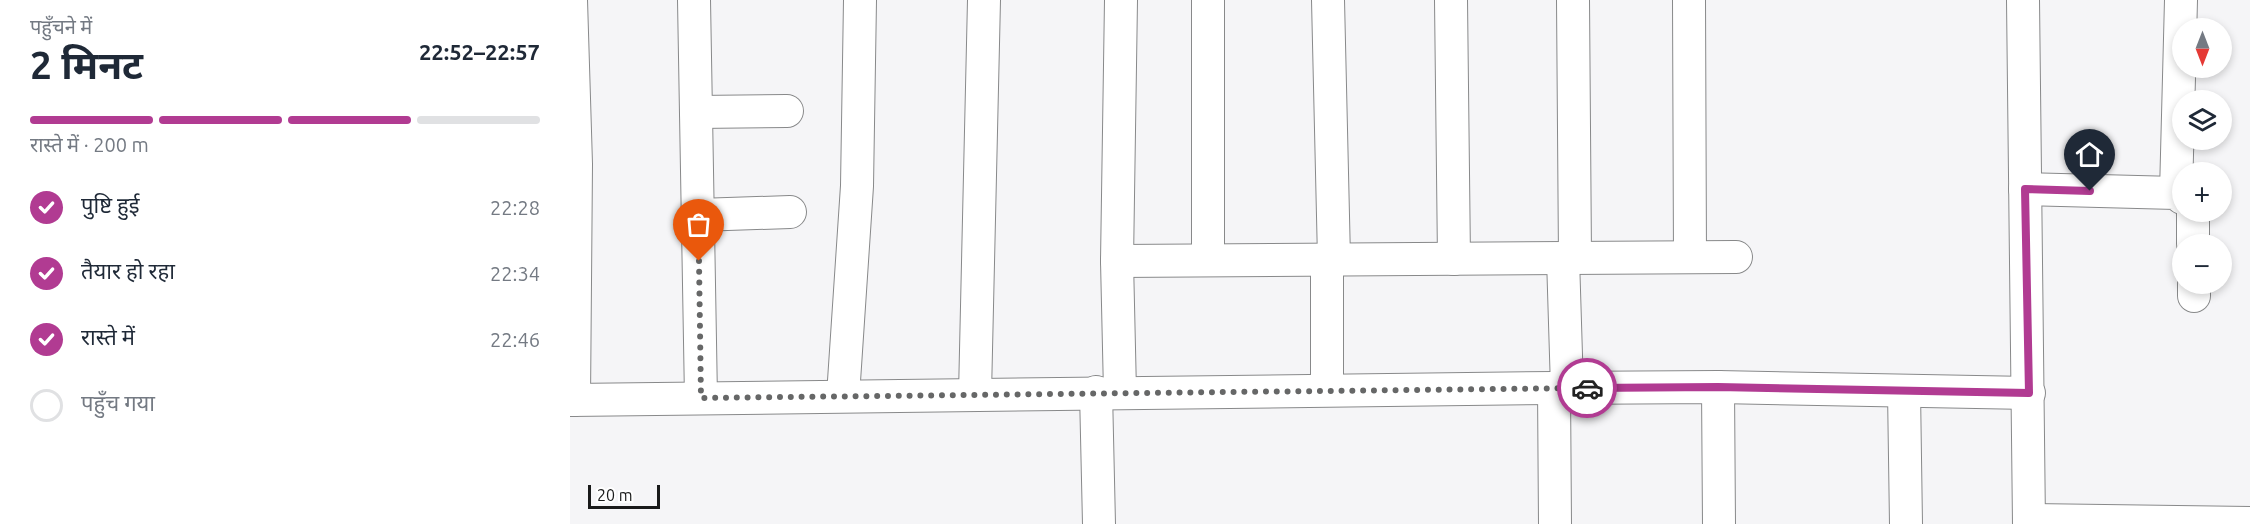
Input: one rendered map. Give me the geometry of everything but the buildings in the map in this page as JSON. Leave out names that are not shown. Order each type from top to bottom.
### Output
[{"type":"street","points":[[571,0],[576,164],[572,400],[1108,392],[1718,387],[2029,393]]},
{"type":"street","points":[[694,0],[701,398]]},
{"type":"street","points":[[843,396],[857,186],[860,0]]},
{"type":"street","points":[[975,394],[984,0]]},
{"type":"street","points":[[1099,524],[1117,261],[1121,0]]},
{"type":"street","points":[[1208,0],[1208,260]]},
{"type":"street","points":[[1327,390],[1331,259],[1328,0]]},
{"type":"street","points":[[1451,0],[1454,259]]},
{"type":"street","points":[[1555,524],[1569,258],[1573,0]]},
{"type":"street","points":[[1689,0],[1690,257]]},
{"type":"street","points":[[2023,0],[2029,522],[2250,524]]},
{"type":"street","points":[[2181,0],[2183,162]]},
{"type":"street","points":[[696,112],[787,111]]},
{"type":"street","points":[[2025,189],[2172,200]]},
{"type":"street","points":[[698,215],[790,212]]},
{"type":"street","points":[[1117,261],[1736,257]]},
{"type":"street","points":[[1718,387],[1719,524]]},
{"type":"street","points":[[1904,391],[1906,524]]},
{"type":"way so far","points":[[699,261],[701,398],[1587,388]]},
{"type":"route","points":[[1587,388],[1718,387],[2029,393],[2025,189],[2090,191]]}]
